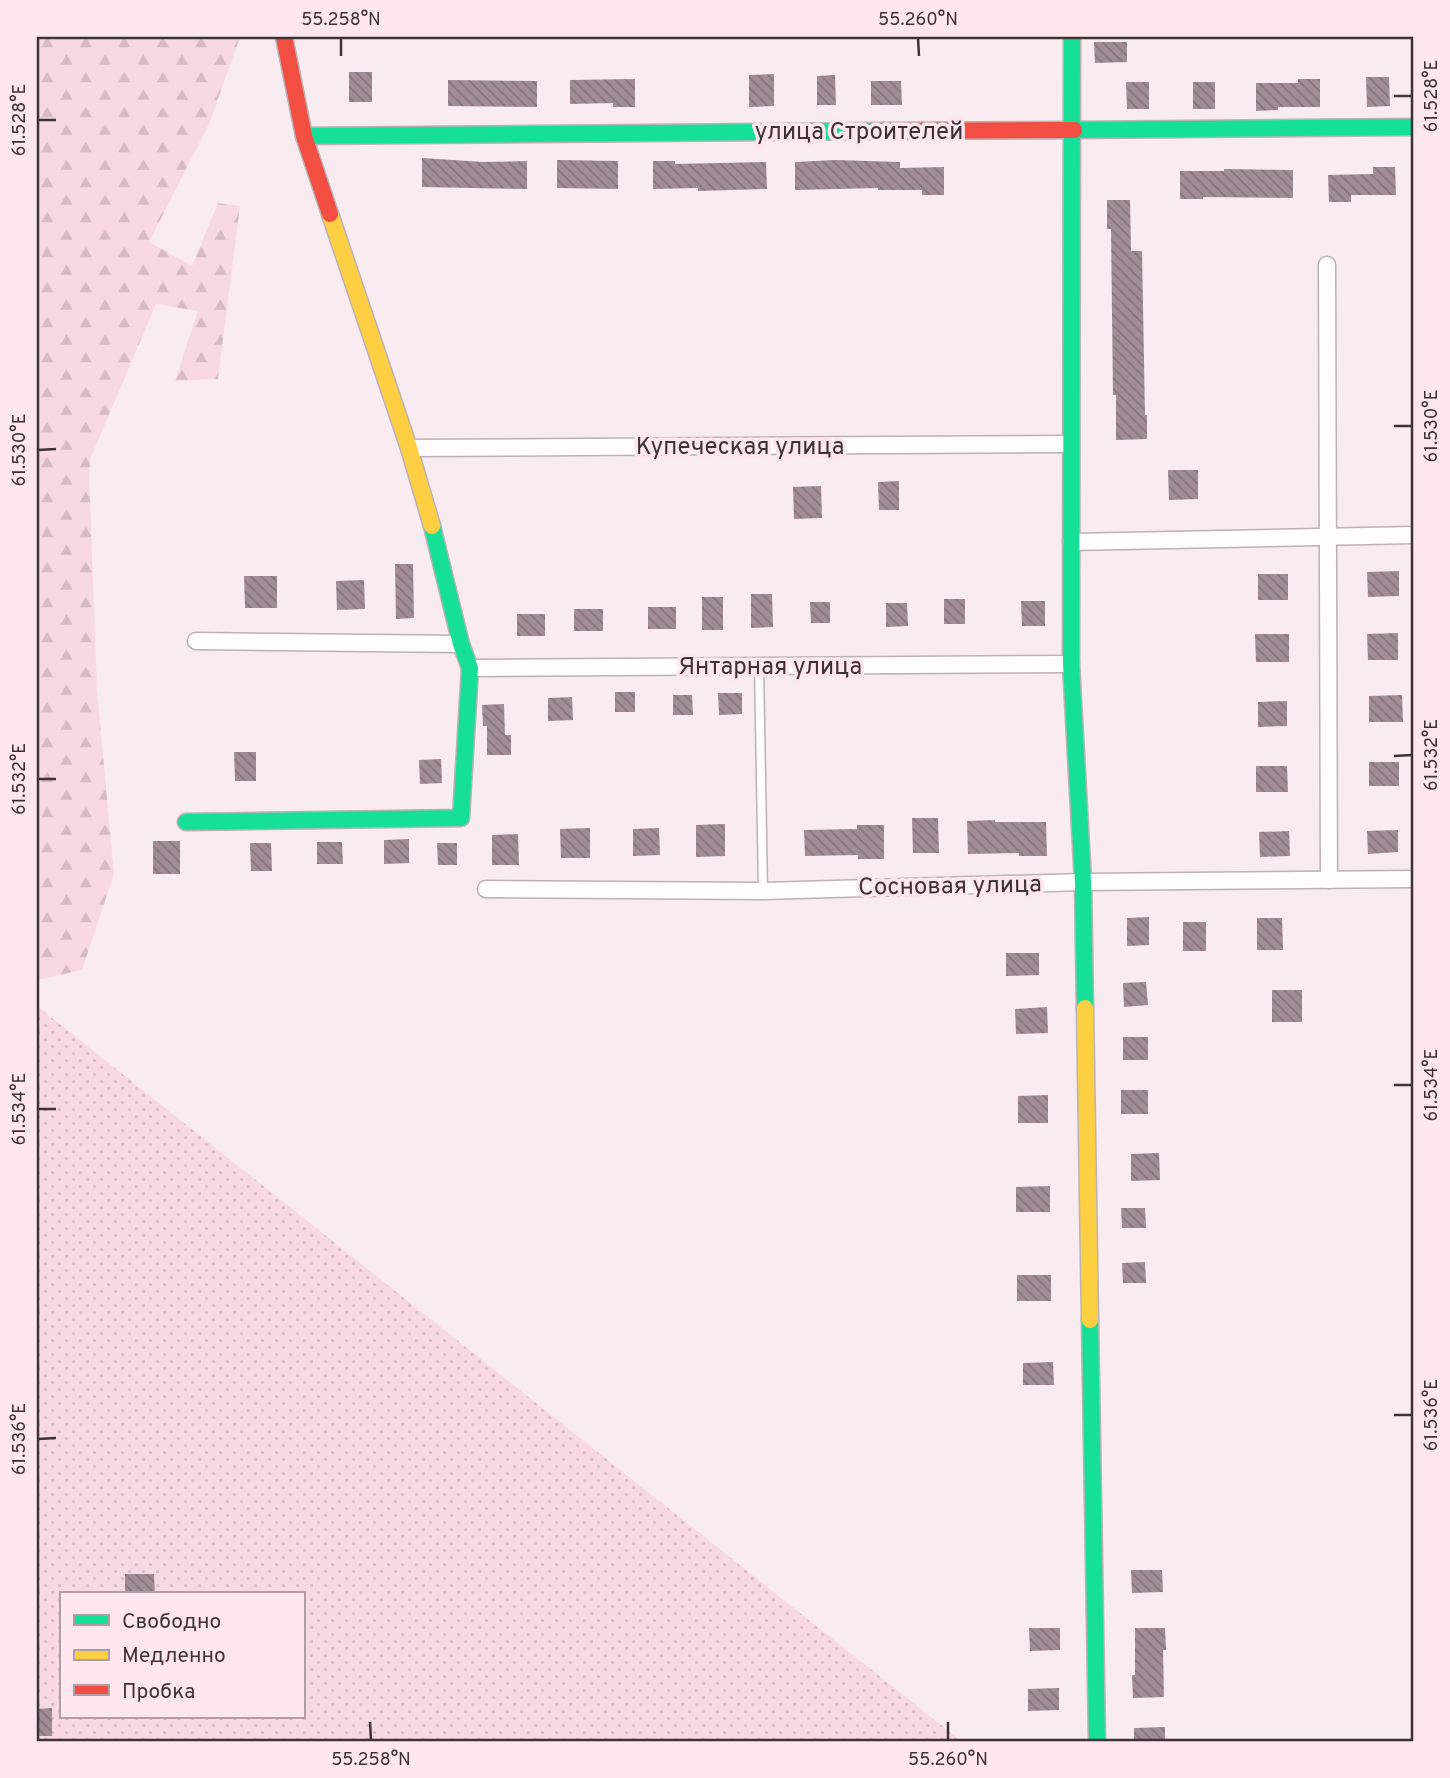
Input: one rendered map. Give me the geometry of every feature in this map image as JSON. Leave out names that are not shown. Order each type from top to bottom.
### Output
[{"type":"street","points":[[186,822],[461,818],[470,668],[461,644],[437,542],[409,448],[304,136],[284,37]]},
{"type":"street","points":[[1072,37],[1071,664],[1083,882],[1097,1741]]},
{"type":"street","name":"улица Строителей","points":[[304,136],[1413,127]]},
{"type":"street","points":[[1327,265],[1329,880]]},
{"type":"street","name":"Купеческая улица","points":[[409,448],[1070,444]]},
{"type":"street","points":[[1071,542],[1413,535]]},
{"type":"street","points":[[196,641],[461,644]]},
{"type":"street","name":"Янтарная улица","points":[[470,668],[1071,664]]},
{"type":"street","name":"Сосновая улица","points":[[486,888],[763,891],[1083,882],[1413,879]]},
{"type":"lane","points":[[759,666],[763,891]]},
{"type":"green space","points":[[37,37],[240,37],[209,124],[149,242],[192,266],[218,203],[240,206],[218,379],[175,381],[198,311],[156,304],[91,457],[89,471],[97,690],[114,874],[82,970],[37,980]]},
{"type":"green space","points":[[37,1006],[961,1741],[37,1741]]},
{"type":"building","points":[[1094,42],[1127,42],[1127,62],[1095,63]]},
{"type":"building","points":[[349,72],[372,72],[372,102],[349,102]]},
{"type":"building","points":[[774,74],[774,106],[749,107],[749,75]]},
{"type":"building","points":[[835,75],[836,105],[817,105],[817,76]]},
{"type":"building","points":[[1366,77],[1389,77],[1390,106],[1367,107]]},
{"type":"building","points":[[635,79],[635,107],[613,107],[613,103],[570,104],[570,80]]},
{"type":"building","points":[[1298,79],[1320,79],[1320,107],[1278,107],[1278,110],[1256,111],[1256,83],[1298,83]]},
{"type":"building","points":[[448,80],[537,81],[537,107],[448,106]]},
{"type":"building","points":[[871,81],[901,81],[902,105],[871,105]]},
{"type":"building","points":[[1126,82],[1149,82],[1149,109],[1127,109]]},
{"type":"building","points":[[1193,82],[1215,82],[1215,109],[1193,109]]},
{"type":"building","points":[[422,158],[483,162],[527,161],[527,189],[422,187]]},
{"type":"building","points":[[557,160],[618,161],[618,189],[557,188]]},
{"type":"building","points":[[653,161],[675,161],[675,164],[766,162],[767,189],[653,189]]},
{"type":"building","points":[[795,162],[900,162],[900,168],[944,167],[944,195],[922,195],[922,190],[878,188],[795,190]]},
{"type":"building","points":[[1373,167],[1395,167],[1396,195],[1351,195],[1351,202],[1329,202],[1328,175],[1373,174]]},
{"type":"building","points":[[1293,170],[1293,198],[1180,199],[1180,171]]},
{"type":"building","points":[[1107,200],[1130,200],[1131,251],[1142,251],[1147,439],[1116,440],[1111,229],[1107,229]]},
{"type":"building","points":[[1168,470],[1198,470],[1198,499],[1169,500]]},
{"type":"building","points":[[899,481],[899,510],[879,510],[878,482]]},
{"type":"building","points":[[821,486],[822,518],[794,519],[793,487]]},
{"type":"building","points":[[395,564],[413,564],[414,618],[396,619]]},
{"type":"building","points":[[1399,571],[1399,596],[1368,597],[1367,572]]},
{"type":"building","points":[[1258,574],[1288,574],[1288,600],[1258,600]]},
{"type":"building","points":[[244,576],[277,576],[277,608],[245,608]]},
{"type":"building","points":[[364,580],[365,609],[337,610],[336,581]]},
{"type":"building","points":[[751,594],[772,594],[773,627],[751,628]]},
{"type":"building","points":[[702,597],[723,597],[723,630],[702,630]]},
{"type":"building","points":[[944,599],[965,599],[965,624],[944,624]]},
{"type":"building","points":[[1021,601],[1045,601],[1045,626],[1022,626]]},
{"type":"building","points":[[810,602],[830,602],[830,623],[811,623]]},
{"type":"building","points":[[886,603],[907,603],[908,626],[886,627]]},
{"type":"building","points":[[648,607],[676,607],[676,629],[648,629]]},
{"type":"building","points":[[574,609],[603,609],[603,631],[574,631]]},
{"type":"building","points":[[517,614],[545,614],[545,636],[517,636]]},
{"type":"building","points":[[1398,633],[1398,660],[1368,660],[1367,634]]},
{"type":"building","points":[[1255,634],[1289,634],[1289,662],[1256,662]]},
{"type":"building","points":[[615,692],[635,692],[635,712],[615,712]]},
{"type":"building","points":[[718,693],[742,693],[742,714],[719,715]]},
{"type":"building","points":[[673,695],[692,695],[693,715],[673,715]]},
{"type":"building","points":[[1402,695],[1403,722],[1369,722],[1369,696]]},
{"type":"building","points":[[572,697],[573,720],[548,721],[548,698]]},
{"type":"building","points":[[1287,701],[1287,726],[1258,727],[1258,702]]},
{"type":"building","points":[[504,704],[505,735],[511,735],[511,755],[487,755],[487,726],[483,726],[482,705]]},
{"type":"building","points":[[234,752],[256,752],[256,781],[235,781]]},
{"type":"building","points":[[441,759],[442,783],[420,784],[419,760]]},
{"type":"building","points":[[1369,762],[1399,762],[1399,786],[1369,786]]},
{"type":"building","points":[[1256,766],[1287,766],[1288,792],[1256,792]]},
{"type":"building","points":[[912,818],[938,818],[939,853],[913,853]]},
{"type":"building","points":[[967,821],[1046,822],[1047,856],[1019,856],[1019,853],[968,854]]},
{"type":"building","points":[[725,824],[725,856],[696,857],[696,825]]},
{"type":"building","points":[[857,825],[884,825],[884,859],[858,859],[858,855],[805,856],[804,830],[857,829]]},
{"type":"building","points":[[590,828],[590,858],[561,858],[560,829]]},
{"type":"building","points":[[659,828],[660,855],[633,856],[633,829]]},
{"type":"building","points":[[1398,830],[1398,852],[1368,854],[1367,831]]},
{"type":"building","points":[[1289,831],[1290,856],[1260,857],[1259,832]]},
{"type":"building","points":[[518,834],[519,865],[492,865],[492,835]]},
{"type":"building","points":[[409,839],[409,863],[384,864],[384,840]]},
{"type":"building","points":[[153,841],[180,841],[180,874],[153,874]]},
{"type":"building","points":[[317,842],[342,842],[343,864],[317,864]]},
{"type":"building","points":[[250,843],[271,843],[272,871],[251,871]]},
{"type":"building","points":[[437,843],[457,843],[457,865],[438,865]]},
{"type":"building","points":[[1149,917],[1149,945],[1127,946],[1127,918]]},
{"type":"building","points":[[1257,918],[1282,918],[1283,950],[1257,950]]},
{"type":"building","points":[[1183,922],[1206,922],[1206,951],[1183,951]]},
{"type":"building","points":[[1006,953],[1039,953],[1039,975],[1006,976]]},
{"type":"building","points":[[1146,982],[1148,1005],[1124,1007],[1123,983]]},
{"type":"building","points":[[1272,990],[1302,990],[1302,1022],[1272,1022]]},
{"type":"building","points":[[1047,1007],[1048,1033],[1016,1034],[1015,1009]]},
{"type":"building","points":[[1123,1037],[1148,1037],[1148,1060],[1123,1060]]},
{"type":"building","points":[[1121,1090],[1148,1090],[1148,1114],[1121,1114]]},
{"type":"building","points":[[1048,1095],[1048,1123],[1018,1123],[1018,1096]]},
{"type":"building","points":[[1159,1153],[1160,1180],[1131,1181],[1131,1154]]},
{"type":"building","points":[[1050,1186],[1050,1212],[1016,1212],[1016,1187]]},
{"type":"building","points":[[1121,1208],[1145,1208],[1146,1228],[1122,1228]]},
{"type":"building","points":[[1145,1262],[1146,1283],[1123,1283],[1122,1263]]},
{"type":"building","points":[[1017,1275],[1051,1275],[1051,1301],[1017,1301]]},
{"type":"building","points":[[1053,1362],[1054,1385],[1023,1385],[1023,1363]]},
{"type":"building","points":[[1131,1570],[1162,1570],[1163,1592],[1132,1593]]},
{"type":"building","points":[[125,1574],[154,1574],[155,1592],[125,1592]]},
{"type":"building","points":[[1029,1628],[1060,1628],[1060,1650],[1030,1651]]},
{"type":"building","points":[[1135,1628],[1165,1628],[1164,1697],[1133,1698]]},
{"type":"building","points":[[1059,1688],[1059,1710],[1028,1711],[1028,1689]]},
{"type":"building","points":[[52,1708],[52,1736],[37,1736],[37,1709]]},
{"type":"building","points":[[1165,1727],[1165,1741],[1134,1741],[1134,1728]]},
{"type":"traffic: fast","points":[[1072,37],[1071,664],[1083,882],[1085,1008]]},
{"type":"traffic: fast","points":[[1074,130],[1413,127]]},
{"type":"traffic: fast","points":[[304,136],[882,131]]},
{"type":"traffic: fast","points":[[186,822],[461,818],[470,668],[461,644],[432,526]]},
{"type":"traffic: fast","points":[[1090,1320],[1097,1741]]},
{"type":"traffic: slow","points":[[330,214],[409,448],[432,526]]},
{"type":"traffic: slow","points":[[1085,1008],[1090,1320]]},
{"type":"traffic: jam","points":[[284,37],[304,136],[330,214]]},
{"type":"traffic: jam","points":[[882,131],[1074,130]]}]
